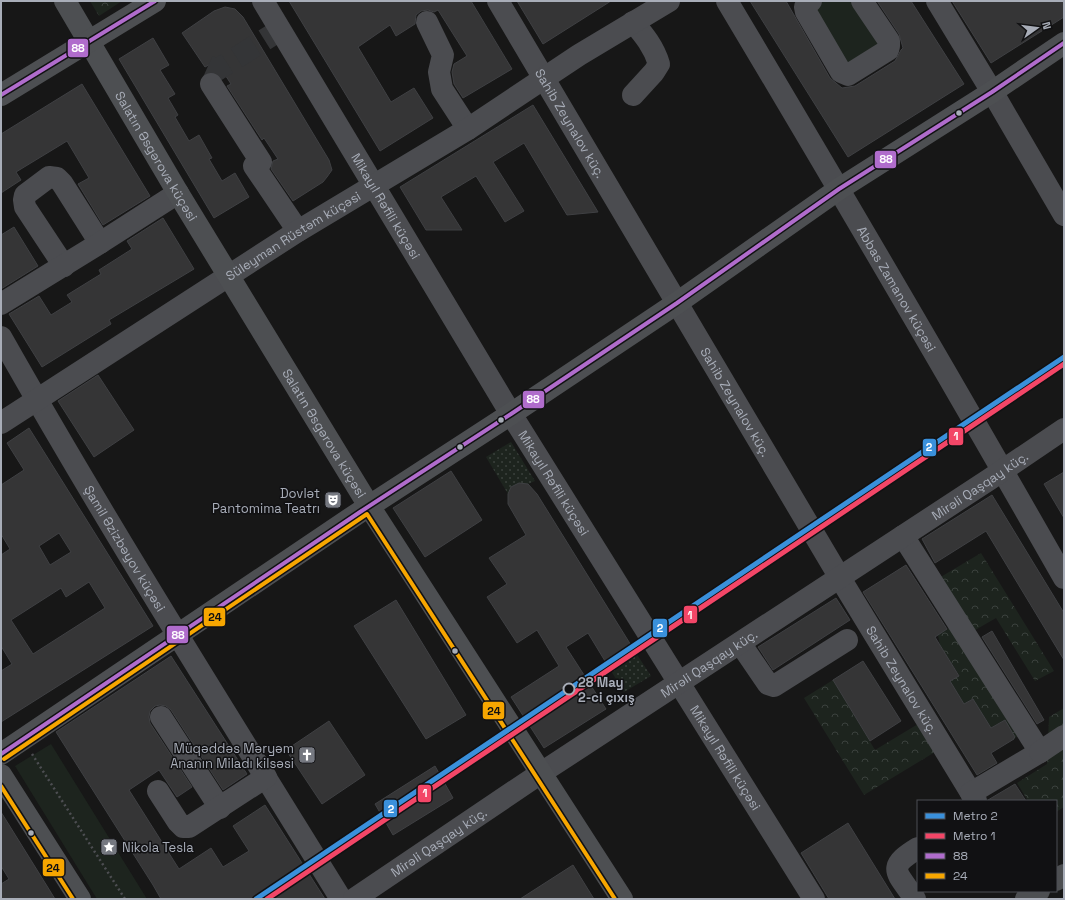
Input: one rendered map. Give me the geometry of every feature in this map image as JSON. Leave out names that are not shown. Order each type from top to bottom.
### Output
[{"type":"main road","name":"Salatın Əsgərova küçəsi","points":[[65,1],[178,193],[369,506],[622,899]]},
{"type":"main road","points":[[3,90],[90,42],[155,1]]},
{"type":"main road","points":[[1,754],[22,738],[178,636],[369,506],[511,414],[677,303],[839,189],[992,92],[1064,43]]},
{"type":"main road","points":[[1,775],[80,899]]},
{"type":"street","name":"Mikayıl Rəfili küçəsi","points":[[263,1],[511,414],[814,899]]},
{"type":"street","name":"Sahib Zeynalov küç.","points":[[498,1],[840,578],[974,797]]},
{"type":"street","name":"Süleyman Rüstəm küçəsi","points":[[1,423],[298,231],[468,129],[544,78],[669,1]]},
{"type":"street","name":"Abbas Zamanov küçəsi","points":[[727,1],[839,189],[1003,470],[1064,578]]},
{"type":"street","points":[[811,1],[806,6],[806,12],[841,72],[848,75],[888,50],[889,46],[889,41],[862,1]]},
{"type":"street","points":[[937,1],[1064,215]]},
{"type":"street","points":[[427,22],[443,55],[439,72],[442,89],[468,129]]},
{"type":"street","points":[[633,22],[645,36],[655,52],[659,64],[654,72],[633,95]]},
{"type":"street","points":[[211,84],[261,162],[254,166],[298,231]]},
{"type":"street","points":[[64,266],[25,207],[25,195],[49,177],[57,178],[62,183],[100,243]]},
{"type":"street","points":[[1,304],[64,266],[178,193]]},
{"type":"street","name":"Şamil Əzizbəyov küçəsi","points":[[1,337],[36,399],[178,636],[341,899]]},
{"type":"street","name":"Mirəli Qaşqay küç.","points":[[354,899],[541,773],[840,578],[1064,429]]},
{"type":"street","points":[[903,536],[1040,752]]},
{"type":"street","points":[[740,643],[768,684],[774,686],[847,640]]},
{"type":"street","points":[[161,717],[220,808]]},
{"type":"street","points":[[974,797],[1064,736]]},
{"type":"street","points":[[158,791],[178,822],[183,827],[189,827],[266,777]]},
{"type":"street","points":[[915,899],[897,872],[897,865],[904,856],[917,849]]},
{"type":"path","points":[[22,738],[125,899]]},
{"type":"green space","points":[[90,1],[122,1],[99,16]]},
{"type":"green space","points":[[824,1],[856,1],[883,45],[849,66],[814,7]]},
{"type":"green space","points":[[511,442],[535,481],[528,484],[511,487],[508,494],[486,457]]},
{"type":"green space","points":[[981,553],[1054,671],[1035,681],[996,618],[970,633],[939,578]]},
{"type":"green space","points":[[952,626],[1019,735],[1014,739],[1003,721],[991,728],[973,699],[964,704],[950,681],[959,675],[940,645],[938,635]]},
{"type":"green space","points":[[634,650],[651,676],[624,692],[608,666]]},
{"type":"green space","points":[[833,680],[875,750],[918,724],[935,752],[864,795],[804,698]]},
{"type":"green space","points":[[1064,708],[1064,807],[1057,811],[1057,800],[1027,800],[1017,783],[1047,764],[1049,717]]},
{"type":"green space","points":[[51,744],[147,899],[97,899],[15,766]]},
{"type":"building","points":[[289,1],[471,1],[512,69],[463,98],[454,84],[452,72],[454,64],[467,56],[438,10],[434,12],[428,10],[421,11],[416,15],[415,24],[396,36],[390,25],[358,47],[391,102],[414,88],[433,118],[380,151]]},
{"type":"building","points":[[517,1],[611,1],[543,44]]},
{"type":"building","points":[[750,1],[786,1],[830,78],[842,88],[855,86],[895,61],[903,48],[899,34],[877,1],[911,1],[964,84],[848,157]]},
{"type":"building","points":[[952,1],[1064,1],[1064,17],[991,63]]},
{"type":"building","points":[[225,7],[235,9],[243,17],[329,160],[332,170],[323,182],[293,201],[271,169],[273,161],[278,159],[264,138],[262,140],[227,86],[231,84],[216,61],[205,67],[182,33],[214,11]]},
{"type":"building","points":[[153,38],[169,65],[160,70],[175,94],[168,98],[178,115],[175,117],[189,141],[199,135],[212,158],[209,159],[222,181],[235,173],[249,197],[214,218],[119,59]]},
{"type":"building","points":[[82,84],[150,196],[103,225],[78,184],[89,178],[67,141],[16,172],[21,180],[1,193],[1,134]]},
{"type":"building","points":[[533,105],[598,212],[567,215],[524,143],[493,162],[524,211],[505,222],[476,176],[441,197],[462,230],[426,230],[400,187]]},
{"type":"building","points":[[163,218],[194,269],[109,320],[111,324],[42,367],[9,314],[39,296],[51,315],[72,302],[67,295],[101,274],[99,270],[132,249],[127,241]]},
{"type":"building","points":[[14,227],[38,266],[1,289],[1,235]]},
{"type":"building","points":[[98,375],[134,430],[94,457],[58,401]]},
{"type":"building","points":[[29,428],[153,626],[1,722],[1,671],[12,664],[1,646],[1,555],[10,549],[1,534],[1,485],[24,470],[7,443]],"holes":[[[59,533],[71,552],[50,565],[39,546]],[[89,582],[105,608],[33,654],[11,620],[61,588],[66,597]]]},
{"type":"building","points":[[451,471],[482,520],[425,557],[393,508]]},
{"type":"building","points":[[1064,472],[1064,518],[1044,484]]},
{"type":"building","points":[[519,483],[528,484],[537,494],[634,650],[608,666],[588,633],[566,647],[606,709],[544,748],[511,697],[559,666],[537,630],[517,643],[487,597],[507,584],[489,558],[526,535],[508,504],[508,494],[511,487]]},
{"type":"building","points":[[992,495],[1064,613],[1064,660],[986,531],[935,563],[922,539]]},
{"type":"building","points":[[906,565],[947,629],[935,637],[959,676],[950,681],[964,704],[973,699],[991,728],[1005,720],[1015,737],[991,753],[997,763],[977,775],[863,592]]},
{"type":"building","points":[[836,598],[850,620],[773,670],[758,647]]},
{"type":"building","points":[[396,600],[466,715],[426,739],[354,626]]},
{"type":"building","points":[[992,631],[1044,720],[1037,724],[982,637]]},
{"type":"building","points":[[171,656],[247,774],[223,790],[171,710],[166,706],[160,705],[155,706],[150,711],[150,723],[192,787],[177,797],[159,770],[129,790],[179,869],[211,848],[223,867],[249,851],[233,826],[265,805],[325,899],[161,899],[56,732]]},
{"type":"building","points":[[863,661],[901,721],[870,741],[833,680]]},
{"type":"building","points":[[329,721],[365,775],[322,804],[286,750]]},
{"type":"building","points":[[435,766],[453,798],[393,835],[375,804]]},
{"type":"building","points":[[1015,784],[1025,800],[988,800]]},
{"type":"building","points":[[1,812],[55,899],[1,899],[1,884],[9,879],[1,866]]},
{"type":"building","points":[[848,823],[895,899],[829,899],[801,853]]},
{"type":"building","points":[[573,865],[594,899],[520,899]]},
{"type":"tunnel","points":[[208,66],[217,70],[280,30]]},
{"type":"metro line","name":"2","points":[[256,899],[1064,357]]},
{"type":"metro line","name":"1","points":[[267,899],[1064,364]]},
{"type":"transit line","name":"88","points":[[1,95],[155,1]]},
{"type":"transit line","name":"88","points":[[1,754],[360,512],[511,414],[677,303],[839,189],[992,92],[1064,43]]},
{"type":"transit line","name":"24","points":[[4,759],[367,514],[615,899]]},
{"type":"transit line","name":"24","points":[[1,786],[73,899]]},
{"type":"place","name":"Dovlət Pantomima Teatrı","points":[[333,500]]},
{"type":"place","name":"28 May 2-ci çıxış","points":[[569,689]]},
{"type":"place","name":"Müqəddəs Məryəm Ananın Miladı kilsəsi","points":[[307,755]]},
{"type":"place","name":"Nikola Tesla","points":[[109,847]]}]
